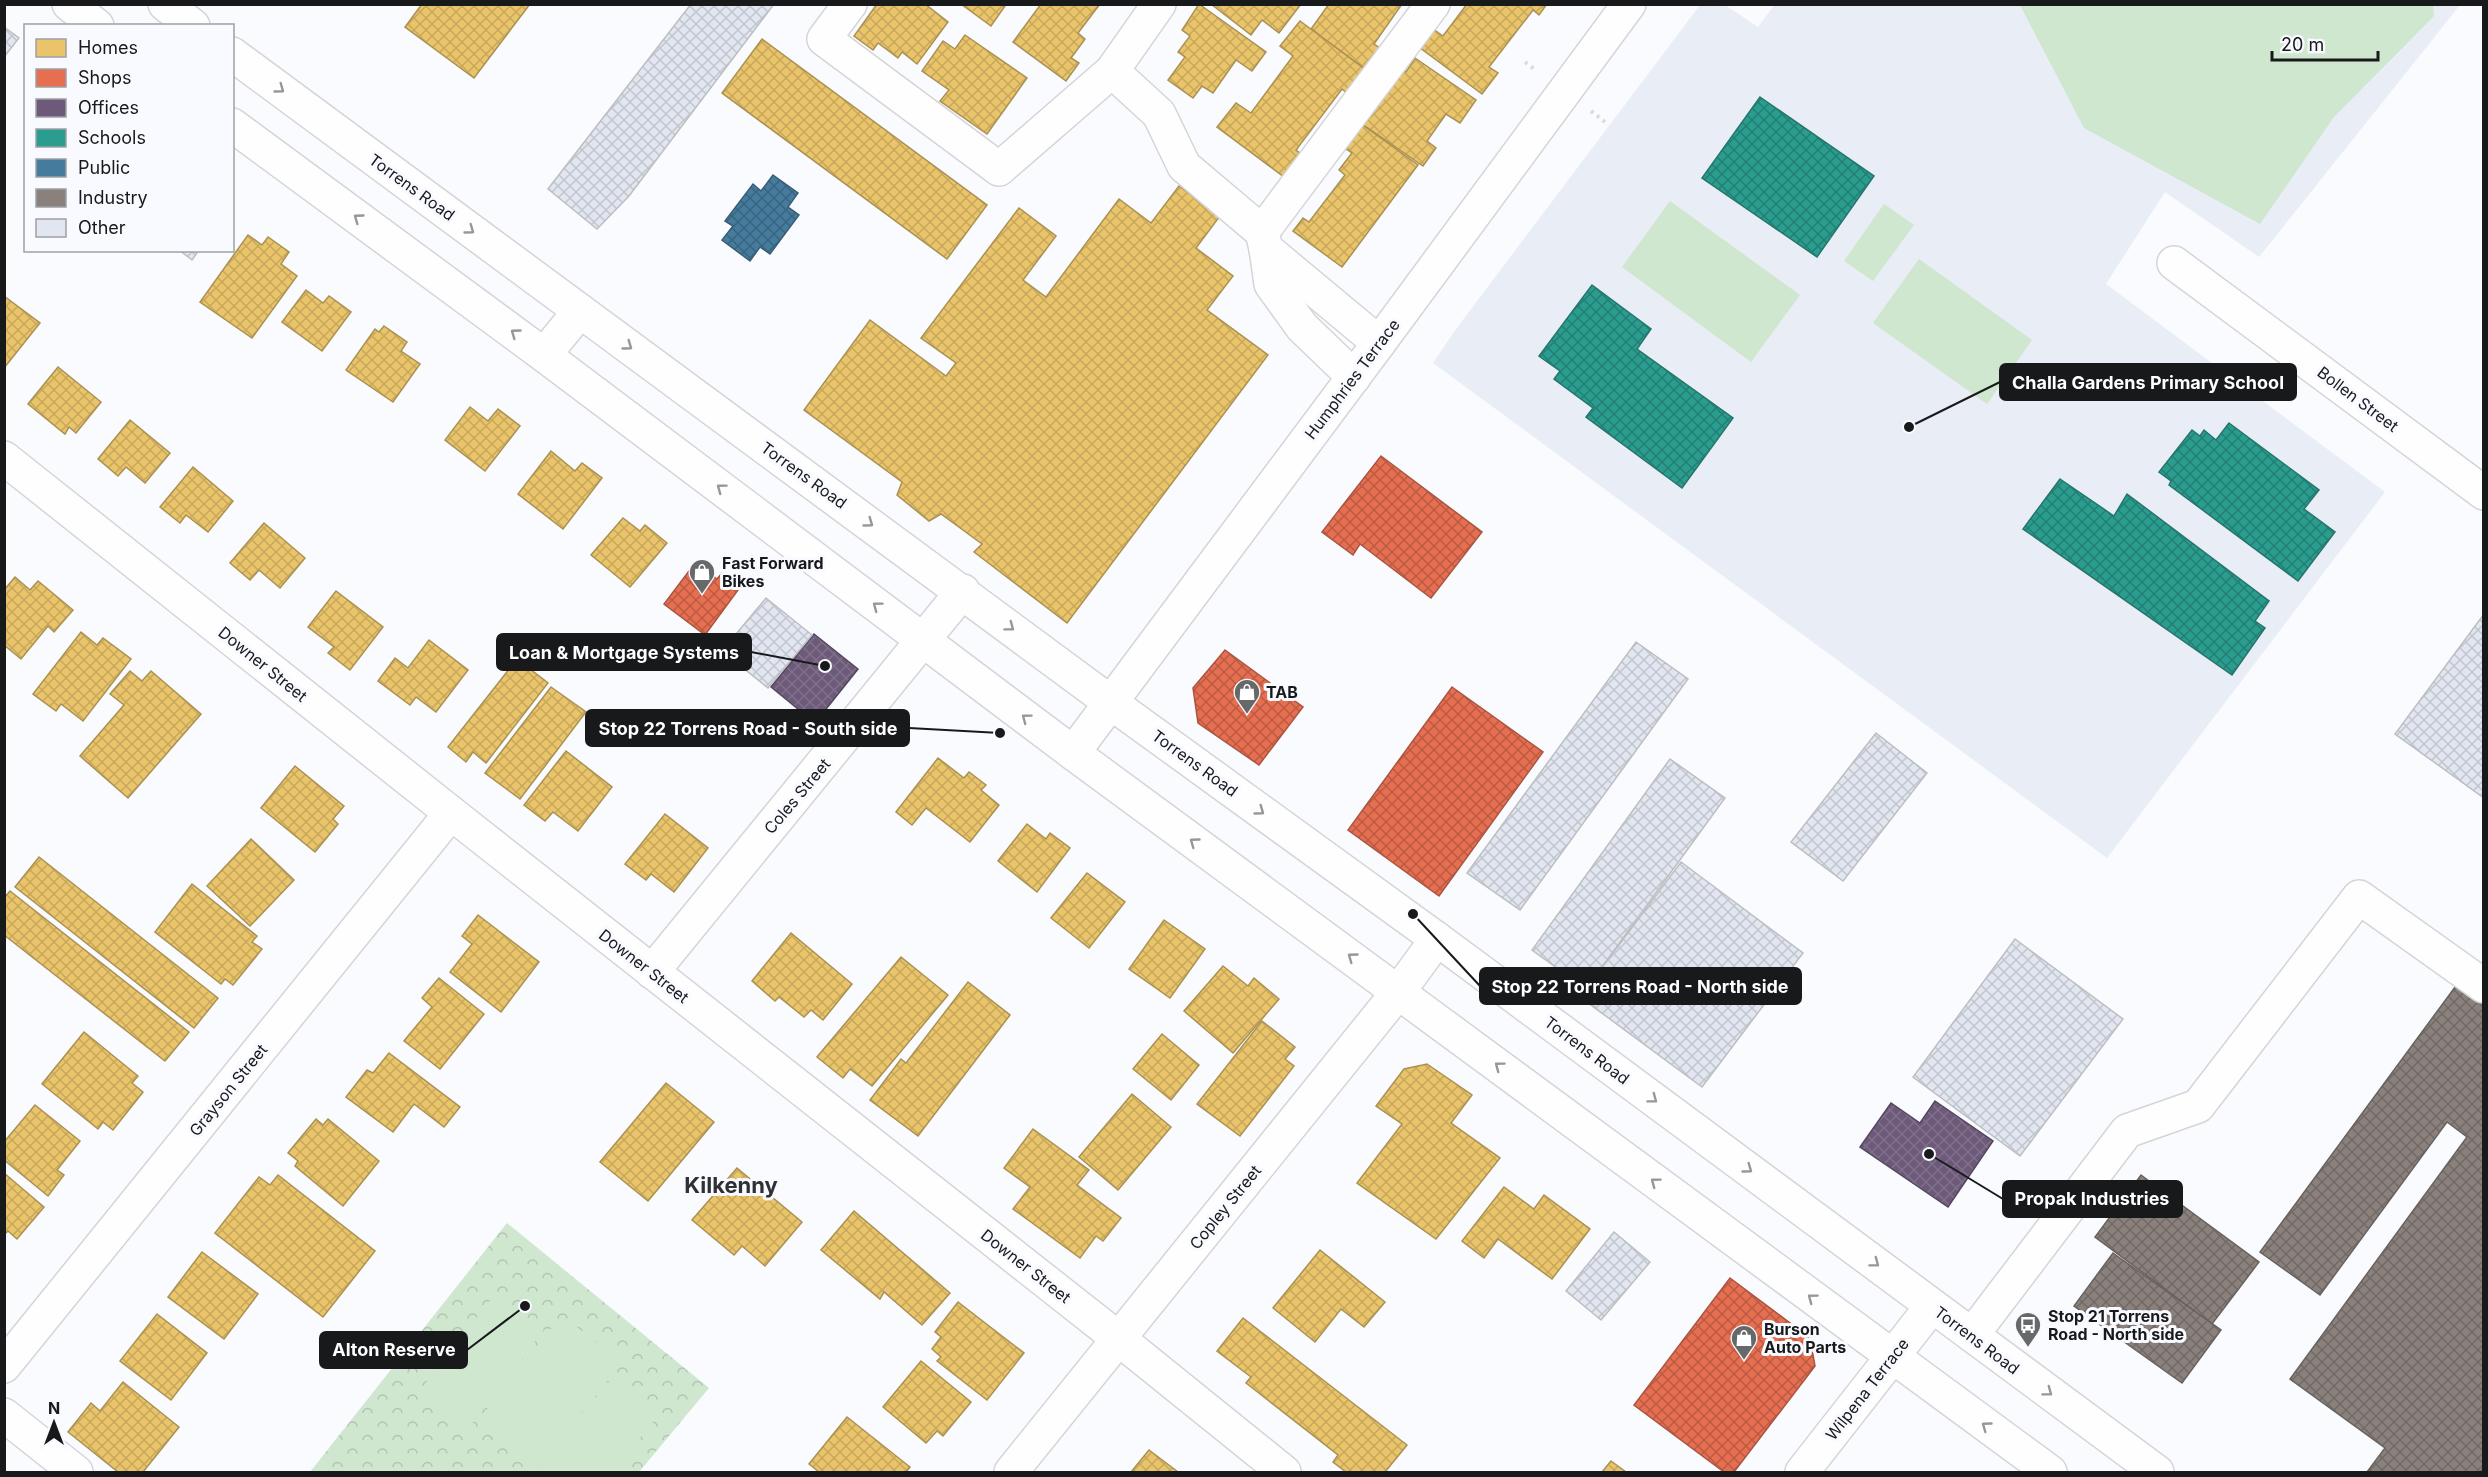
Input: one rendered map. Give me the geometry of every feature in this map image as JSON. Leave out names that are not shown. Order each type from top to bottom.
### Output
[{"type":"street","points":[[69,4],[94,24]]},
{"type":"street","points":[[165,4],[190,24]]},
{"type":"street","points":[[850,4],[824,39],[999,169],[1112,71],[1159,4]]},
{"type":"street","points":[[1354,376],[1302,327],[1271,284],[1264,240],[1433,4]]},
{"type":"street","name":"Humphries Terrace","points":[[1073,753],[1379,344],[1629,4]]},
{"type":"street","name":"Torrens Road","points":[[234,55],[963,591],[1110,702],[1437,939],[2157,1473]]},
{"type":"street","points":[[1112,71],[1160,114],[1184,166],[1379,344]]},
{"type":"street","points":[[234,126],[544,355],[1073,753],[1399,991],[2050,1473]]},
{"type":"street","name":"Bollen Street","points":[[2174,262],[2484,493]]},
{"type":"street","points":[[544,355],[580,311]]},
{"type":"street","name":"Downer Street","points":[[4,458],[1119,1339],[1284,1473]]},
{"type":"street","name":"Coles Street","points":[[652,972],[963,591]]},
{"type":"street","name":"Grayson Street","points":[[4,1366],[451,813]]},
{"type":"street","points":[[1972,1335],[2127,1131],[2198,1106],[2359,897],[2484,986]]},
{"type":"street","name":"Copley Street","points":[[1011,1473],[1399,991],[1437,939]]},
{"type":"street","name":"Wilpena Terrace","points":[[1802,1473],[1932,1306]]},
{"type":"street","points":[[4,1415],[76,1473]]},
{"type":"shaded area","points":[[1775,4],[2460,5],[2259,257],[2165,192],[2106,284],[2385,492],[2107,858],[1433,363],[1456,329],[1700,5],[1725,5],[1758,27]]},
{"type":"green space","points":[[2433,4],[2434,16],[2334,117],[2260,224],[2084,128],[2020,5]]},
{"type":"green space","points":[[1670,201],[1800,295],[1751,362],[1622,267]]},
{"type":"green space","points":[[1884,204],[1914,225],[1873,281],[1844,261]]},
{"type":"green space","points":[[1919,259],[2032,340],[1987,404],[1873,323]]},
{"type":"green space","points":[[507,1223],[709,1388],[639,1472],[310,1472]]},
{"type":"green space","points":[[496,1293],[544,1330],[467,1430],[418,1393]]},
{"type":"green space","points":[[562,1315],[622,1363],[539,1465],[480,1418]]},
{"type":"green space","points":[[611,1379],[658,1416],[612,1472],[535,1472]]},
{"type":"building: Homes","points":[[422,4],[530,4],[474,78],[405,27]]},
{"type":"building: Homes","points":[[877,4],[925,4],[948,22],[917,64],[902,52],[898,58],[878,43],[873,50],[854,36]]},
{"type":"building: Homes","points":[[961,4],[1002,4],[1005,6],[991,26]]},
{"type":"building: Homes","points":[[1041,4],[1100,4],[1078,33],[1085,39],[1071,58],[1079,63],[1066,81],[1013,42]]},
{"type":"building: Homes","points":[[1199,4],[1266,52],[1252,71],[1236,60],[1213,93],[1202,86],[1193,98],[1168,80],[1185,57],[1178,52],[1190,36],[1182,30]]},
{"type":"building: Homes","points":[[1211,4],[1301,4],[1279,33],[1262,20],[1251,35]]},
{"type":"building: Homes","points":[[1329,4],[1402,4],[1374,44],[1380,48],[1365,69],[1311,29]]},
{"type":"building: Homes","points":[[1467,4],[1547,4],[1539,15],[1533,10],[1489,67],[1498,73],[1482,94],[1419,47],[1433,29],[1443,36]]},
{"type":"building: Homes","points":[[1300,21],[1366,70],[1348,94],[1342,89],[1296,150],[1301,154],[1284,177],[1217,127],[1236,103],[1251,113],[1293,56],[1280,46]]},
{"type":"building: Homes","points":[[965,35],[1027,78],[987,134],[940,101],[949,90],[922,71],[943,41],[955,49]]},
{"type":"building: Homes","points":[[762,39],[987,205],[947,259],[722,93]]},
{"type":"building: Homes","points":[[1415,58],[1476,100],[1460,123],[1446,114],[1427,141],[1436,148],[1423,166],[1362,124],[1395,65],[1406,72]]},
{"type":"building: Homes","points":[[1360,123],[1418,165],[1342,267],[1293,231],[1303,218],[1309,222],[1345,175],[1339,170],[1352,153],[1343,147]]},
{"type":"building: Homes","points":[[1179,186],[1220,216],[1196,248],[1233,276],[1207,310],[1268,355],[1067,623],[974,552],[982,544],[941,514],[929,521],[897,495],[902,482],[804,410],[870,320],[946,376],[956,363],[921,338],[1019,208],[1056,236],[1023,280],[1046,297],[1119,199],[1151,223]]},
{"type":"building: Homes","points":[[248,235],[262,245],[268,237],[289,252],[281,264],[297,276],[252,338],[200,302]]},
{"type":"building: Homes","points":[[306,290],[323,303],[329,296],[351,312],[322,351],[282,322]]},
{"type":"building: Homes","points":[[4,296],[40,323],[4,368]]},
{"type":"building: Homes","points":[[384,326],[407,342],[401,351],[420,364],[393,402],[346,370],[375,329],[379,332]]},
{"type":"building: Homes","points":[[58,367],[101,402],[76,433],[69,427],[65,434],[28,404]]},
{"type":"building: Homes","points":[[470,407],[488,421],[498,409],[520,426],[485,471],[445,440]]},
{"type":"building: Homes","points":[[130,420],[170,453],[145,483],[126,467],[118,476],[98,459]]},
{"type":"building: Homes","points":[[551,451],[575,471],[582,463],[602,478],[563,529],[518,494]]},
{"type":"building: Homes","points":[[193,467],[233,501],[208,532],[186,515],[180,523],[160,507]]},
{"type":"building: Homes","points":[[623,518],[640,531],[645,525],[667,543],[630,587],[591,555]]},
{"type":"building: Homes","points":[[264,523],[305,558],[280,588],[259,570],[250,580],[230,563]]},
{"type":"building: Homes","points":[[15,577],[30,590],[38,581],[73,610],[54,632],[48,626],[21,659],[4,645],[4,590]]},
{"type":"building: Homes","points":[[336,591],[383,627],[350,670],[328,653],[334,647],[308,627]]},
{"type":"building: Homes","points":[[81,632],[97,645],[103,638],[131,659],[83,721],[61,704],[56,711],[33,694]]},
{"type":"building: Homes","points":[[429,640],[468,670],[436,712],[416,697],[410,705],[378,681],[395,658],[408,668]]},
{"type":"building: Homes","points":[[517,659],[548,683],[486,763],[473,752],[466,762],[448,747]]},
{"type":"building: Homes","points":[[130,671],[142,681],[151,671],[201,714],[128,798],[80,756],[124,705],[110,694]]},
{"type":"building: Homes","points":[[551,687],[586,712],[520,799],[485,773]]},
{"type":"building: Homes","points":[[566,751],[612,787],[578,831],[553,812],[545,821],[524,805]]},
{"type":"building: Homes","points":[[938,758],[964,778],[969,772],[986,785],[981,790],[999,805],[970,842],[926,808],[912,825],[896,812]]},
{"type":"building: Homes","points":[[295,766],[344,806],[333,819],[338,824],[315,852],[261,808]]},
{"type":"building: Homes","points":[[665,814],[708,848],[674,892],[651,874],[646,880],[625,864]]},
{"type":"building: Homes","points":[[1027,824],[1046,839],[1050,833],[1070,848],[1037,892],[998,861]]},
{"type":"building: Homes","points":[[251,839],[294,880],[250,926],[207,886]]},
{"type":"building: Homes","points":[[39,857],[218,998],[194,1028],[15,887]]},
{"type":"building: Homes","points":[[1087,873],[1125,902],[1089,948],[1051,918]]},
{"type":"building: Homes","points":[[192,884],[257,936],[252,942],[262,949],[233,985],[225,979],[221,984],[155,932]]},
{"type":"building: Homes","points":[[10,891],[189,1032],[165,1061],[4,935],[4,898]]},
{"type":"building: Homes","points":[[478,915],[539,962],[501,1012],[450,972],[472,944],[462,936]]},
{"type":"building: Homes","points":[[1164,920],[1205,949],[1170,998],[1129,969]]},
{"type":"building: Homes","points":[[791,933],[852,984],[823,1020],[811,1010],[804,1017],[779,997],[775,1001],[752,981]]},
{"type":"building: Homes","points":[[901,957],[948,995],[872,1086],[850,1069],[843,1078],[817,1057]]},
{"type":"building: Homes","points":[[1223,966],[1248,986],[1254,978],[1279,999],[1233,1053],[1184,1011]]},
{"type":"building: Homes","points":[[439,978],[484,1014],[440,1069],[404,1041],[432,1007],[422,998]]},
{"type":"building: Homes","points":[[968,982],[1010,1015],[918,1136],[870,1100],[901,1059],[906,1063]]},
{"type":"building: Homes","points":[[1262,1021],[1295,1047],[1285,1059],[1294,1066],[1240,1136],[1197,1104]]},
{"type":"building: Homes","points":[[84,1032],[138,1076],[132,1083],[143,1092],[113,1130],[103,1122],[98,1129],[42,1084]]},
{"type":"building: Homes","points":[[1162,1034],[1199,1065],[1171,1100],[1133,1069]]},
{"type":"building: Homes","points":[[389,1053],[460,1107],[444,1127],[414,1104],[393,1132],[346,1097],[367,1070],[373,1073]]},
{"type":"building: Homes","points":[[1427,1064],[1472,1095],[1451,1123],[1500,1158],[1436,1239],[1357,1183],[1402,1124],[1376,1106],[1404,1069]]},
{"type":"building: Homes","points":[[666,1083],[714,1122],[648,1201],[600,1162]]},
{"type":"building: Homes","points":[[1132,1094],[1171,1127],[1118,1190],[1079,1157]]},
{"type":"building: Homes","points":[[35,1105],[80,1141],[57,1170],[64,1175],[48,1196],[4,1160],[4,1142]]},
{"type":"building: Homes","points":[[316,1119],[323,1125],[328,1119],[379,1161],[343,1206],[295,1166],[298,1161],[288,1153]]},
{"type":"building: Homes","points":[[1033,1129],[1089,1170],[1077,1185],[1121,1218],[1103,1241],[1096,1236],[1080,1258],[1013,1209],[1030,1187],[1004,1168]]},
{"type":"building: Homes","points":[[737,1168],[802,1222],[765,1266],[742,1246],[734,1255],[692,1220]]},
{"type":"building: Homes","points":[[4,1173],[44,1207],[17,1239],[8,1231],[4,1235]]},
{"type":"building: Homes","points":[[278,1175],[375,1251],[323,1317],[215,1233],[259,1177],[270,1185]]},
{"type":"building: Homes","points":[[1504,1187],[1534,1209],[1544,1195],[1590,1229],[1552,1279],[1498,1239],[1484,1258],[1462,1241]]},
{"type":"building: Homes","points":[[854,1211],[950,1293],[922,1325],[884,1292],[880,1299],[821,1250]]},
{"type":"building: Homes","points":[[1320,1250],[1385,1302],[1364,1327],[1341,1309],[1315,1342],[1273,1308]]},
{"type":"building: Homes","points":[[202,1252],[258,1294],[224,1339],[168,1297]]},
{"type":"building: Homes","points":[[958,1302],[1024,1353],[987,1400],[937,1361],[941,1357],[932,1349],[941,1337],[935,1332]]},
{"type":"building: Homes","points":[[157,1314],[207,1353],[171,1400],[120,1361]]},
{"type":"building: Homes","points":[[1243,1318],[1407,1445],[1385,1472],[1346,1472],[1333,1462],[1338,1455],[1246,1383],[1251,1377],[1217,1351]]},
{"type":"building: Homes","points":[[921,1361],[971,1402],[943,1436],[937,1431],[926,1443],[883,1407]]},
{"type":"building: Homes","points":[[123,1382],[179,1427],[143,1472],[118,1472],[68,1432],[91,1403],[100,1411]]},
{"type":"building: Homes","points":[[847,1417],[910,1467],[906,1472],[819,1472],[809,1464]]},
{"type":"building: Homes","points":[[1149,1450],[1178,1472],[1131,1472]]},
{"type":"building: Homes","points":[[1611,1461],[1626,1472],[1602,1472]]},
{"type":"building: Shops","points":[[1381,456],[1482,532],[1431,598],[1360,544],[1353,555],[1322,532]]},
{"type":"building: Shops","name":"Fast Forward Bikes","points":[[695,563],[717,579],[722,573],[741,586],[705,635],[664,604]]},
{"type":"building: Shops","points":[[1225,650],[1303,707],[1259,765],[1198,723],[1193,688]]},
{"type":"building: Shops","points":[[1452,687],[1543,752],[1439,896],[1348,830]]},
{"type":"building: Shops","points":[[1730,1278],[1810,1338],[1815,1366],[1734,1472],[1724,1472],[1634,1405]]},
{"type":"building: Offices","points":[[814,634],[858,669],[815,723],[771,687]]},
{"type":"building: Offices","points":[[1935,1101],[1993,1141],[1948,1207],[1860,1147],[1891,1103],[1920,1123]]},
{"type":"building: Schools","points":[[1760,97],[1874,176],[1817,257],[1702,178]]},
{"type":"building: Schools","points":[[1592,285],[1651,329],[1637,349],[1733,418],[1682,488],[1586,417],[1593,408],[1554,379],[1560,371],[1539,356]]},
{"type":"building: Schools","points":[[2229,423],[2319,490],[2304,509],[2335,532],[2298,581],[2169,485],[2171,481],[2159,472],[2192,430],[2200,436],[2204,430],[2216,440]]},
{"type":"building: Schools","points":[[2060,479],[2114,516],[2127,494],[2269,601],[2255,621],[2265,628],[2232,675],[2023,529]]},
{"type":"building: Public","points":[[773,175],[798,193],[788,207],[799,215],[770,254],[760,247],[750,261],[722,240],[733,226],[725,221],[753,184],[761,191]]},
{"type":"building: Industry","points":[[2458,983],[2484,1002],[2484,1468],[2480,1472],[2367,1472],[2385,1448],[2290,1379],[2467,1137],[2447,1122],[2320,1295],[2260,1252]]},
{"type":"building: Industry","points":[[2141,1175],[2259,1262],[2212,1324],[2095,1237]]},
{"type":"building: Industry","points":[[2113,1253],[2221,1330],[2182,1383],[2074,1306]]},
{"type":"building: Other","points":[[691,4],[774,4],[629,196],[597,229],[548,189]]},
{"type":"building: Other","points":[[4,27],[19,38],[4,57]]},
{"type":"building: Other","points":[[182,252],[198,252],[192,260]]},
{"type":"building: Other","points":[[766,598],[812,635],[768,688],[722,651]]},
{"type":"building: Other","points":[[2484,614],[2484,798],[2395,734]]},
{"type":"building: Other","points":[[1636,642],[1688,679],[1520,910],[1467,873]]},
{"type":"building: Other","points":[[1876,733],[1927,773],[1843,881],[1791,842]]},
{"type":"building: Other","points":[[1670,759],[1725,798],[1586,989],[1532,950]]},
{"type":"building: Other","points":[[1681,862],[1803,953],[1702,1087],[1580,997]]},
{"type":"building: Other","points":[[2015,939],[2123,1019],[2020,1156],[1913,1077]]},
{"type":"building: Other","points":[[1614,1232],[1650,1262],[1601,1320],[1566,1291]]},
{"type":"place","name":"Challa Gardens Primary School","points":[[1909,427]]},
{"type":"place","name":"Fast Forward Bikes","points":[[702,595]]},
{"type":"place","name":"Loan & Mortgage Systems","points":[[825,666]]},
{"type":"place","name":"TAB","points":[[1247,715]]},
{"type":"place","name":"Stop 22 Torrens Road - South side","points":[[1000,733]]},
{"type":"place","name":"Stop 22 Torrens Road - North side","points":[[1413,914]]},
{"type":"place","name":"Propak Industries","points":[[1929,1154]]},
{"type":"place","name":"Alton Reserve","points":[[525,1306]]},
{"type":"place","name":"Stop 21 Torrens Road - North side","points":[[2028,1348]]},
{"type":"place","name":"Burson Auto Parts","points":[[1744,1361]]},
{"type":"district","name":"Kilkenny","points":[[731,1185]]}]
